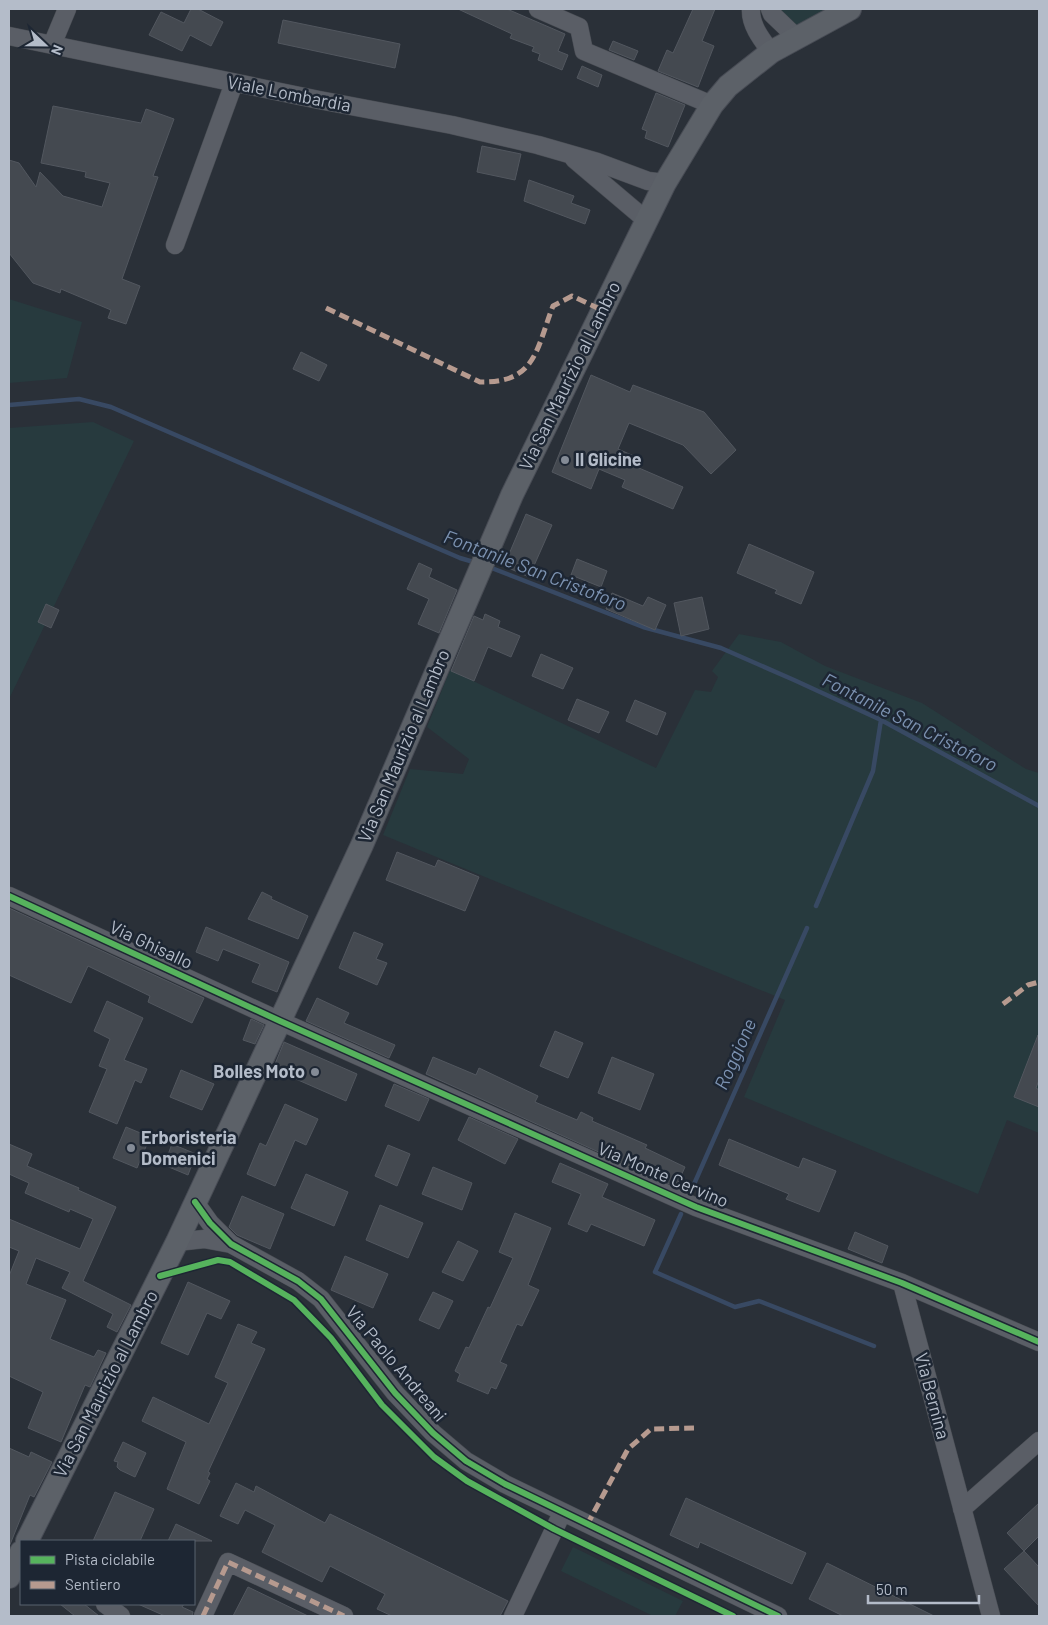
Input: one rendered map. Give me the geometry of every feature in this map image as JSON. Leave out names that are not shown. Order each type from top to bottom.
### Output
[{"type":"main road","name":"Via San Maurizio al Lambro","points":[[28,1540],[177,1242],[362,845],[512,495],[665,183],[712,106],[728,86],[771,52],[850,9]]},
{"type":"main road","name":"Via San Maurizio al Lambro","points":[[9,1577],[20,1556]]},
{"type":"street","points":[[52,45],[67,9]]},
{"type":"street","points":[[538,9],[579,27],[584,51],[712,106]]},
{"type":"street","points":[[751,9],[750,15],[759,36],[771,52]]},
{"type":"street","points":[[770,9],[772,14],[797,38]]},
{"type":"street","name":"Viale Lombardia","points":[[9,36],[234,83],[452,125],[568,154],[648,181],[665,183]]},
{"type":"street","points":[[175,245],[234,83]]},
{"type":"street","name":"Viale Lombardia","points":[[568,154],[646,220]]},
{"type":"street","name":"Via Ghisallo","points":[[9,896],[280,1021]]},
{"type":"street","name":"Via Monte Cervino","points":[[280,1021],[696,1207],[902,1283],[1039,1342]]},
{"type":"street","name":"Via Paolo Andreani","points":[[195,1202],[210,1223],[231,1244],[298,1281],[321,1299],[396,1393],[433,1433],[466,1461],[504,1484],[562,1513],[778,1616]]},
{"type":"street","name":"Via Paolo Andreani","points":[[177,1242],[204,1239],[231,1244]]},
{"type":"street","name":"Via Bernina","points":[[902,1283],[991,1616]]},
{"type":"street","points":[[962,1509],[1039,1441]]},
{"type":"street","points":[[513,1616],[562,1513]]},
{"type":"street","points":[[203,1616],[228,1562],[344,1616]]},
{"type":"street","points":[[106,1605],[121,1616]]},
{"type":"green space","points":[[774,9],[840,9],[803,29],[790,25]]},
{"type":"green space","points":[[9,299],[82,322],[67,378],[9,383]]},
{"type":"green space","points":[[93,422],[134,441],[9,699],[9,428]]},
{"type":"green space","points":[[739,634],[781,642],[825,666],[922,703],[1026,769],[1039,773],[1039,1133],[1007,1120],[978,1194],[744,1097],[785,1000],[383,835],[410,769],[463,774],[469,759],[427,727],[450,670],[656,768],[695,690],[711,692],[718,677],[712,671]]},
{"type":"green space","points":[[573,1547],[683,1601],[675,1616],[653,1616],[561,1571]]},
{"type":"building","points":[[191,9],[198,9],[223,22],[211,46],[190,35],[182,51],[149,35],[161,12],[184,23]]},
{"type":"building","points":[[458,9],[507,9],[565,34],[558,51],[568,55],[562,70],[538,60],[540,54],[532,51],[534,47],[510,38],[512,34]]},
{"type":"building","points":[[693,9],[715,9],[702,41],[714,46],[698,87],[658,71],[667,50],[673,53]]},
{"type":"building","points":[[283,20],[400,44],[395,68],[278,43]]},
{"type":"building","points":[[613,41],[638,51],[634,60],[609,50]]},
{"type":"building","points":[[582,66],[602,75],[598,87],[577,78]]},
{"type":"building","points":[[656,93],[685,105],[668,147],[645,138],[647,131],[642,129]]},
{"type":"building","points":[[53,106],[141,123],[146,109],[174,119],[153,176],[158,177],[122,279],[140,286],[126,324],[108,318],[111,310],[61,289],[60,293],[33,283],[9,253],[9,160],[19,163],[36,187],[40,172],[63,196],[102,207],[110,183],[85,177],[86,172],[41,163]]},
{"type":"building","points":[[482,146],[521,154],[515,180],[477,172]]},
{"type":"building","points":[[529,180],[574,196],[571,203],[590,210],[585,224],[524,201]]},
{"type":"building","points":[[301,352],[327,365],[319,381],[293,369]]},
{"type":"building","points":[[591,375],[630,392],[633,385],[704,412],[736,450],[711,474],[683,445],[629,423],[618,449],[636,457],[632,465],[683,487],[673,509],[622,487],[625,480],[599,469],[591,489],[552,472]]},
{"type":"building","points":[[526,514],[552,525],[529,577],[504,566]]},
{"type":"building","points":[[749,544],[814,572],[801,604],[775,593],[777,590],[737,573]]},
{"type":"building","points":[[577,559],[607,571],[601,587],[571,575]]},
{"type":"building","points":[[419,563],[432,569],[429,577],[457,590],[439,633],[418,624],[429,599],[407,589]]},
{"type":"building","points":[[612,593],[643,606],[648,597],[666,605],[655,630],[606,609]]},
{"type":"building","points":[[702,597],[709,629],[681,636],[674,603]]},
{"type":"building","points":[[46,604],[59,610],[51,628],[38,622]]},
{"type":"building","points":[[485,614],[500,621],[498,627],[520,636],[511,657],[488,647],[474,681],[451,671],[474,616],[483,620]]},
{"type":"building","points":[[541,654],[573,668],[563,689],[532,676]]},
{"type":"building","points":[[577,699],[609,712],[599,733],[568,720]]},
{"type":"building","points":[[635,700],[666,713],[657,735],[626,721]]},
{"type":"building","points":[[397,852],[435,867],[438,860],[479,877],[465,911],[386,880]]},
{"type":"building","points":[[262,892],[272,897],[271,899],[308,916],[298,939],[248,919]]},
{"type":"building","points":[[9,908],[204,998],[192,1023],[148,1002],[150,996],[88,966],[71,1003],[9,975]]},
{"type":"building","points":[[206,927],[289,962],[277,992],[252,982],[260,964],[223,949],[218,961],[196,952]]},
{"type":"building","points":[[354,932],[383,944],[376,959],[387,963],[377,985],[339,968]]},
{"type":"building","points":[[317,998],[349,1013],[344,1023],[395,1045],[389,1058],[306,1021]]},
{"type":"building","points":[[107,1001],[143,1018],[124,1060],[147,1069],[141,1083],[135,1080],[117,1124],[89,1112],[107,1069],[99,1066],[110,1039],[94,1031]]},
{"type":"building","points":[[251,1019],[264,1025],[255,1044],[243,1040]]},
{"type":"building","points":[[555,1031],[583,1043],[568,1078],[540,1066]]},
{"type":"building","points":[[1038,1035],[1039,1080],[1036,1088],[1039,1090],[1039,1107],[1014,1097]]},
{"type":"building","name":"Bolles Moto","points":[[284,1042],[357,1074],[346,1101],[273,1069]]},
{"type":"building","points":[[433,1057],[476,1075],[479,1068],[538,1096],[535,1102],[577,1120],[581,1112],[593,1118],[592,1121],[647,1145],[645,1148],[685,1167],[676,1187],[426,1074]]},
{"type":"building","points":[[612,1057],[654,1074],[640,1110],[598,1093]]},
{"type":"building","points":[[181,1070],[214,1084],[202,1110],[170,1097]]},
{"type":"building","points":[[394,1084],[429,1099],[419,1121],[385,1106]]},
{"type":"building","points":[[285,1104],[318,1119],[306,1145],[295,1140],[275,1186],[247,1174],[260,1143],[266,1146]]},
{"type":"building","points":[[469,1117],[518,1139],[505,1164],[458,1140]]},
{"type":"building","name":"Erboristeria Domenici","points":[[126,1127],[150,1137],[137,1168],[113,1158]]},
{"type":"building","points":[[729,1139],[799,1168],[803,1158],[836,1171],[819,1212],[786,1199],[789,1194],[719,1165]]},
{"type":"building","points":[[9,1144],[32,1154],[27,1166],[79,1188],[78,1190],[116,1207],[83,1281],[131,1305],[117,1332],[107,1327],[113,1314],[62,1288],[70,1272],[36,1258],[26,1284],[66,1300],[50,1339],[94,1357],[98,1350],[106,1353],[90,1387],[85,1385],[61,1442],[28,1428],[43,1392],[9,1376],[9,1276],[19,1251],[9,1247],[9,1219],[80,1249],[93,1219],[70,1209],[69,1212],[25,1193],[29,1183],[9,1174]]},
{"type":"building","points":[[172,1144],[196,1154],[188,1175],[164,1165]]},
{"type":"building","points":[[388,1145],[410,1154],[397,1186],[375,1176]]},
{"type":"building","points":[[560,1163],[608,1184],[602,1197],[655,1220],[644,1246],[591,1224],[587,1232],[568,1224],[581,1194],[552,1182]]},
{"type":"building","points":[[433,1167],[472,1183],[462,1210],[422,1194]]},
{"type":"building","points":[[306,1174],[348,1192],[334,1226],[291,1208]]},
{"type":"building","points":[[242,1196],[284,1214],[270,1249],[237,1235],[229,1227]]},
{"type":"building","points":[[380,1205],[423,1223],[408,1258],[366,1240]]},
{"type":"building","points":[[515,1213],[551,1228],[528,1285],[539,1290],[522,1326],[517,1324],[500,1362],[507,1365],[496,1389],[491,1387],[488,1394],[457,1381],[460,1374],[455,1371],[466,1347],[469,1348],[488,1307],[490,1308],[513,1258],[499,1252]]},
{"type":"building","points":[[855,1232],[888,1246],[882,1263],[848,1249]]},
{"type":"building","points":[[458,1241],[478,1251],[463,1281],[442,1272]]},
{"type":"building","points":[[345,1256],[388,1274],[373,1308],[331,1290]]},
{"type":"building","points":[[188,1282],[230,1301],[221,1319],[207,1313],[188,1355],[161,1343]]},
{"type":"building","points":[[433,1292],[453,1301],[439,1329],[419,1320]]},
{"type":"building","points":[[238,1324],[257,1332],[251,1343],[265,1349],[208,1472],[210,1473],[207,1479],[210,1481],[199,1504],[167,1489],[186,1442],[142,1421],[153,1397],[209,1424],[228,1383],[215,1377]]},
{"type":"building","points":[[123,1442],[146,1453],[135,1477],[120,1470],[117,1467],[118,1462],[114,1461]]},
{"type":"building","points":[[9,1448],[29,1457],[31,1452],[52,1462],[34,1497],[30,1495],[9,1547]]},
{"type":"building","points":[[236,1483],[254,1492],[256,1486],[325,1523],[330,1514],[508,1601],[500,1616],[392,1616],[377,1609],[385,1594],[330,1566],[322,1582],[262,1552],[275,1525],[245,1510],[238,1524],[220,1516]]},
{"type":"building","points":[[115,1492],[154,1509],[140,1540],[93,1540]]},
{"type":"building","points":[[686,1498],[806,1553],[792,1584],[700,1542],[698,1548],[670,1535]]},
{"type":"building","points":[[1039,1503],[1039,1536],[1024,1551],[1007,1533]]},
{"type":"building","points":[[176,1524],[212,1541],[195,1540],[168,1540]]},
{"type":"building","points":[[1024,1551],[1039,1567],[1039,1606],[1004,1569]]},
{"type":"building","points":[[827,1563],[934,1616],[843,1616],[809,1599]]},
{"type":"building","points":[[248,1587],[275,1600],[308,1616],[233,1616]]},
{"type":"building","points":[[61,1605],[85,1605],[99,1616],[75,1616]]},
{"type":"building","points":[[140,1605],[183,1605],[182,1607],[193,1612],[192,1616],[165,1616]]},
{"type":"waterway","name":"Fontanile San Cristoforo","points":[[9,405],[79,399],[111,407],[460,558],[477,563]]},
{"type":"waterway","name":"Fontanile San Cristoforo","points":[[489,567],[643,627],[721,648],[881,720],[1039,806]]},
{"type":"waterway","name":"Roggione","points":[[816,906],[873,771],[881,720]]},
{"type":"waterway","name":"Roggione","points":[[691,1191],[807,928]]},
{"type":"waterway","points":[[681,1214],[655,1272],[735,1307],[759,1301],[874,1346]]},
{"type":"marked path","points":[[326,308],[480,382],[499,381],[513,377],[523,370],[537,350],[553,306],[572,296],[602,310]]},
{"type":"marked path","points":[[1003,1004],[1028,985],[1039,982]]},
{"type":"marked path","points":[[587,1525],[628,1449],[651,1429],[694,1428]]},
{"type":"marked path","points":[[203,1616],[228,1562],[344,1616]]},
{"type":"cycle path","points":[[9,896],[280,1021],[696,1207],[902,1283],[1039,1342]]},
{"type":"cycle path","points":[[195,1202],[210,1223],[231,1244],[298,1281],[321,1299],[395,1393],[433,1433],[466,1461],[505,1484],[778,1616]]},
{"type":"cycle path","points":[[160,1276],[218,1260],[230,1262],[294,1300],[331,1338],[382,1405],[434,1457],[467,1481],[554,1529],[733,1616]]},
{"type":"place","name":"Il Glicine","points":[[565,460]]},
{"type":"place","name":"Bolles Moto","points":[[315,1072]]},
{"type":"place","name":"Erboristeria Domenici","points":[[131,1148]]}]
